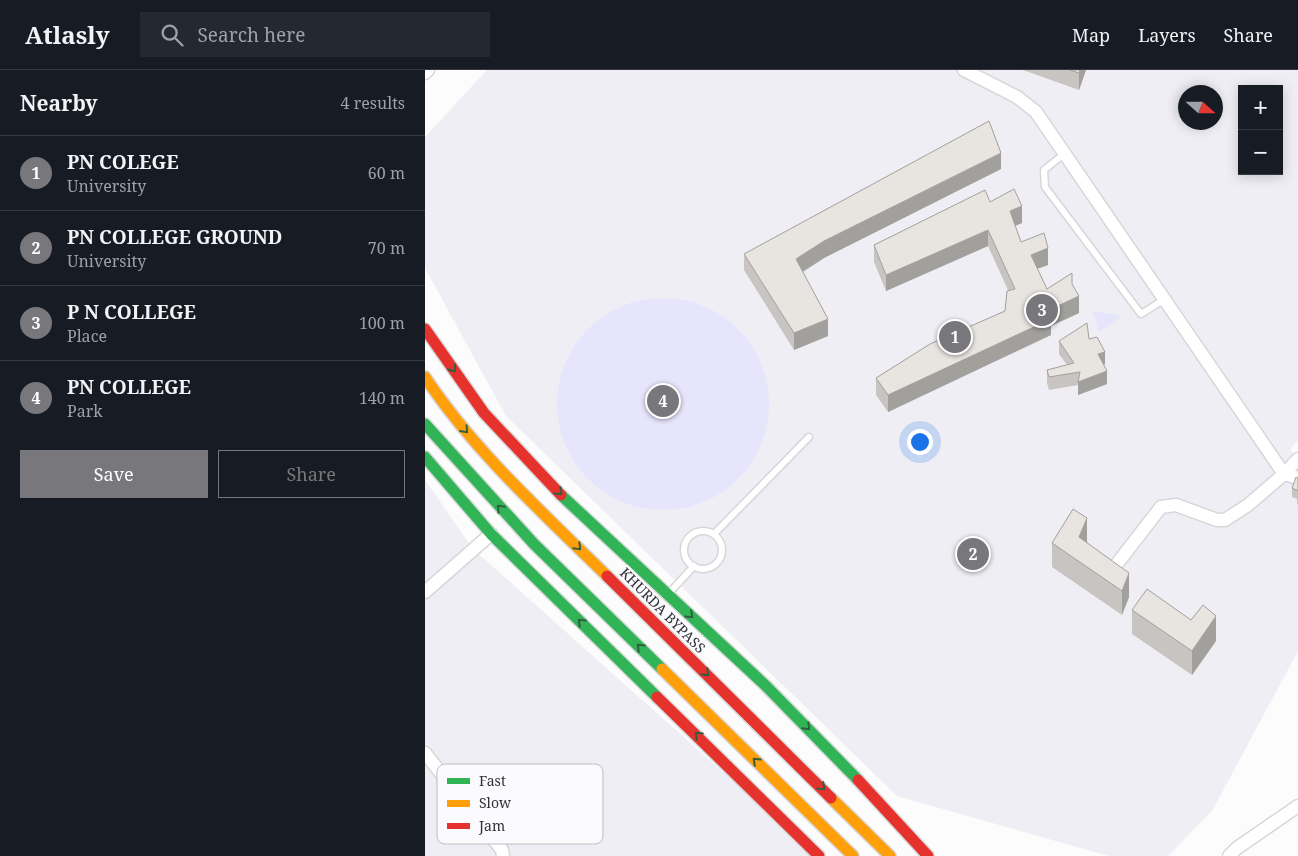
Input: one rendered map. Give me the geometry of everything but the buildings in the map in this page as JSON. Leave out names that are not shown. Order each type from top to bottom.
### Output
[{"type":"main road","points":[[425,329],[492,423],[540,474],[766,686],[837,758],[928,856]]},
{"type":"main road","name":"KHURDA BYPASS","points":[[425,378],[448,411],[511,481],[889,856]]},
{"type":"main road","points":[[425,424],[535,544],[853,856]]},
{"type":"main road","points":[[425,457],[491,534],[819,856]]},
{"type":"street","points":[[425,73],[428,70]]},
{"type":"street","points":[[964,70],[1017,97],[1036,112],[1284,474],[1298,478]]},
{"type":"street","points":[[1113,569],[1153,514],[1161,507],[1176,505],[1217,520],[1225,520],[1248,505],[1284,474],[1298,459]]},
{"type":"street","points":[[425,592],[491,534]]},
{"type":"street","points":[[425,753],[437,768]]},
{"type":"street","points":[[1229,856],[1237,848],[1298,806]]},
{"type":"street","points":[[496,844],[503,856]]},
{"type":"lane","points":[[1064,154],[1044,170],[1045,187],[1141,314],[1165,298]]},
{"type":"lane","points":[[714,534],[809,437]]},
{"type":"lane","points":[[703,531],[714,534],[721,544],[722,550],[717,562],[706,568],[694,566],[685,557],[687,539],[697,532],[703,531]]},
{"type":"lane","points":[[668,595],[694,566]]},
{"type":"shaded area","points":[[487,70],[1298,70],[1298,440],[1290,450],[1298,457],[1298,651],[1212,811],[1168,856],[1109,856],[897,796],[506,416],[425,268],[425,137]]},
{"type":"shaded area","points":[[663,298],[684,300],[704,306],[722,316],[738,329],[751,345],[761,363],[767,383],[769,404],[767,425],[761,445],[751,463],[738,479],[722,492],[704,502],[684,508],[663,510],[642,508],[622,502],[604,492],[588,479],[575,463],[565,445],[559,425],[557,404],[559,383],[565,363],[575,345],[588,329],[604,316],[622,306],[642,300]]},
{"type":"shaded area","points":[[1093,311],[1123,316],[1099,332]]},
{"type":"shaded area","points":[[425,480],[473,549],[817,856],[425,856]]},
{"type":"traffic: fast","points":[[425,424],[534,544],[662,669]]},
{"type":"traffic: fast","points":[[425,457],[491,534],[657,697]]},
{"type":"traffic: fast","points":[[561,495],[766,686],[858,780]]},
{"type":"traffic: slow","points":[[425,377],[466,431],[488,456],[534,505],[607,576]]},
{"type":"traffic: slow","points":[[662,669],[853,856]]},
{"type":"traffic: slow","points":[[831,798],[890,856]]},
{"type":"traffic: jam","points":[[425,329],[484,413],[561,495]]},
{"type":"traffic: jam","points":[[607,576],[831,798]]},
{"type":"traffic: jam","points":[[657,697],[819,856]]},
{"type":"traffic: jam","points":[[858,780],[928,856]]},
{"type":"place","name":"P N COLLEGE","points":[[1042,310]]},
{"type":"place","name":"PN COLEGE","points":[[955,337]]},
{"type":"place","name":"PN COLLEGE","points":[[663,401]]},
{"type":"place","name":"PN COLLEGE GROUND","points":[[973,554]]}]
